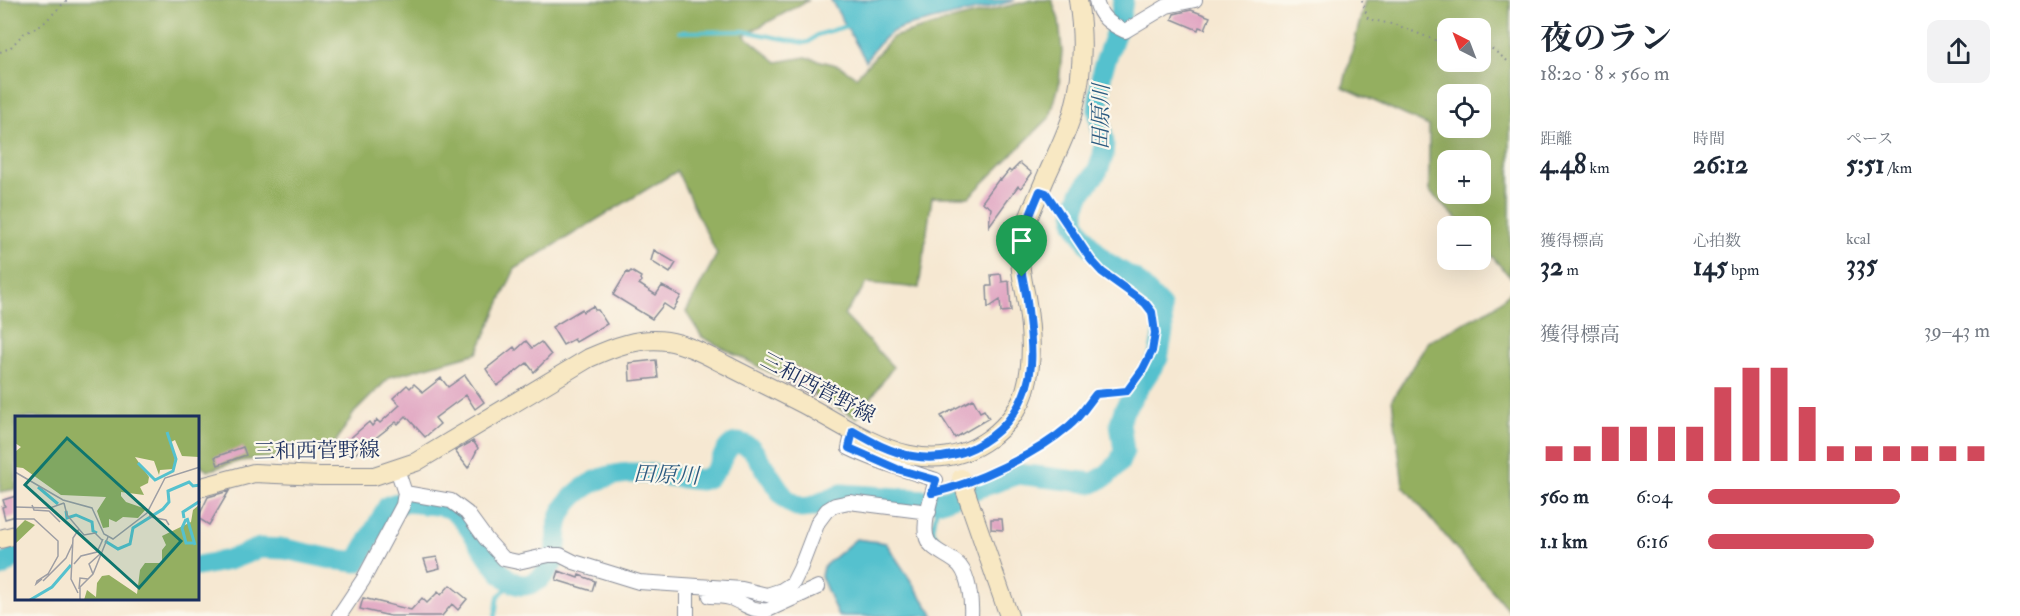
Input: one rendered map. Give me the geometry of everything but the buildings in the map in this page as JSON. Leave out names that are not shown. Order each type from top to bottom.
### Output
[{"type":"main road","name":"三和西菅野線","points":[[200,487],[255,472],[320,476],[374,476],[397,469],[416,462],[589,358],[619,345],[641,340],[668,341],[703,354],[886,448],[912,456],[939,458],[969,450],[998,432],[1015,411],[1026,390],[1031,365],[1027,300],[1020,252],[1027,223],[1072,114],[1078,89],[1082,53],[1078,0]]},
{"type":"main road","points":[[952,455],[967,479],[970,504],[1009,616]]},
{"type":"main road","points":[[0,539],[15,535]]},
{"type":"street","points":[[1096,0],[1098,11],[1110,25],[1125,31],[1167,6],[1196,0]]},
{"type":"street","points":[[853,431],[849,448],[888,466],[936,480],[926,538],[932,546],[960,566],[966,580],[972,609],[971,616]]},
{"type":"street","points":[[339,616],[363,580],[404,499],[397,469]]},
{"type":"street","points":[[404,499],[451,501],[457,504],[504,559],[518,562],[554,555],[639,582],[725,597],[760,611],[818,587]]},
{"type":"street","points":[[687,590],[742,589],[767,595],[782,590],[793,583],[818,522],[826,510],[835,505],[849,502],[930,506]]},
{"type":"street","points":[[687,590],[687,616]]},
{"type":"path","points":[[0,52],[10,48],[23,34],[42,25],[68,0]]},
{"type":"path","points":[[1362,0],[1368,19],[1396,26],[1437,41]]},
{"type":"path","points":[[1491,48],[1510,63]]},
{"type":"path","points":[[967,479],[1042,446],[1071,425],[1096,394],[1127,391],[1143,369],[1152,351],[1155,333],[1152,312],[1145,303],[1102,272],[1091,260],[1046,193],[1040,191]]},
{"type":"green space","points":[[0,0],[809,0],[744,35],[777,62],[806,57],[840,66],[856,77],[893,37],[1032,0],[1052,0],[1059,20],[1062,51],[1059,85],[1050,117],[969,197],[932,197],[919,288],[867,283],[844,315],[893,367],[857,418],[702,337],[686,312],[717,254],[677,171],[515,269],[477,353],[390,377],[354,413],[330,451],[240,461],[207,471],[200,464],[200,416],[15,416],[15,489],[0,492]]},
{"type":"green space","points":[[1365,0],[1510,0],[1510,277],[1491,255],[1491,216],[1454,216],[1442,204],[1491,204],[1491,150],[1437,150],[1437,199],[1429,191],[1429,126],[1343,87]]},
{"type":"green space","points":[[1510,292],[1510,612],[1403,486],[1392,399],[1428,342],[1494,307]]},
{"type":"water","points":[[831,0],[1015,0],[898,29],[883,40],[866,61]]},
{"type":"water","points":[[856,539],[886,543],[934,616],[838,616],[821,576],[823,567]]},
{"type":"waterway","name":"田原川","points":[[200,566],[229,560],[260,548],[285,549],[357,562],[388,506],[410,502],[451,509],[460,516],[504,576],[514,583],[525,585],[540,578],[550,567],[555,553],[561,514],[570,501],[588,485],[610,476],[633,473],[701,480],[715,471],[726,450],[736,443],[752,449],[784,497],[801,508],[811,507],[842,494],[941,501],[1018,474],[1093,483],[1106,476],[1119,463],[1124,451],[1120,423],[1124,410],[1158,358],[1163,331],[1161,307],[1135,280],[1104,261],[1075,223],[1075,208],[1081,193],[1098,170],[1103,156],[1104,143],[1098,110],[1102,71],[1120,20],[1123,0]]},
{"type":"waterway","points":[[679,32],[744,31],[804,43],[817,35],[850,25]]},
{"type":"waterway","points":[[938,501],[933,530],[937,538],[968,566]]},
{"type":"waterway","name":"田原川","points":[[0,567],[15,557]]},
{"type":"waterway","name":"田原川","points":[[0,564],[5,564]]},
{"type":"waterway","points":[[971,573],[981,610],[980,616]]},
{"type":"waterway","points":[[495,616],[498,596],[513,583]]},
{"type":"route","points":[[1040,191],[1046,193],[1091,260],[1102,272],[1145,303],[1152,312],[1155,333],[1152,351],[1143,369],[1127,391],[1096,394],[1071,425],[1042,446],[984,476],[951,489],[932,493],[936,480],[897,469],[849,448],[853,431],[898,453],[924,458],[939,458],[969,450],[998,432],[1019,405],[1026,390],[1031,365],[1027,300],[1022,277],[1020,252],[1027,223],[1040,191]]}]
